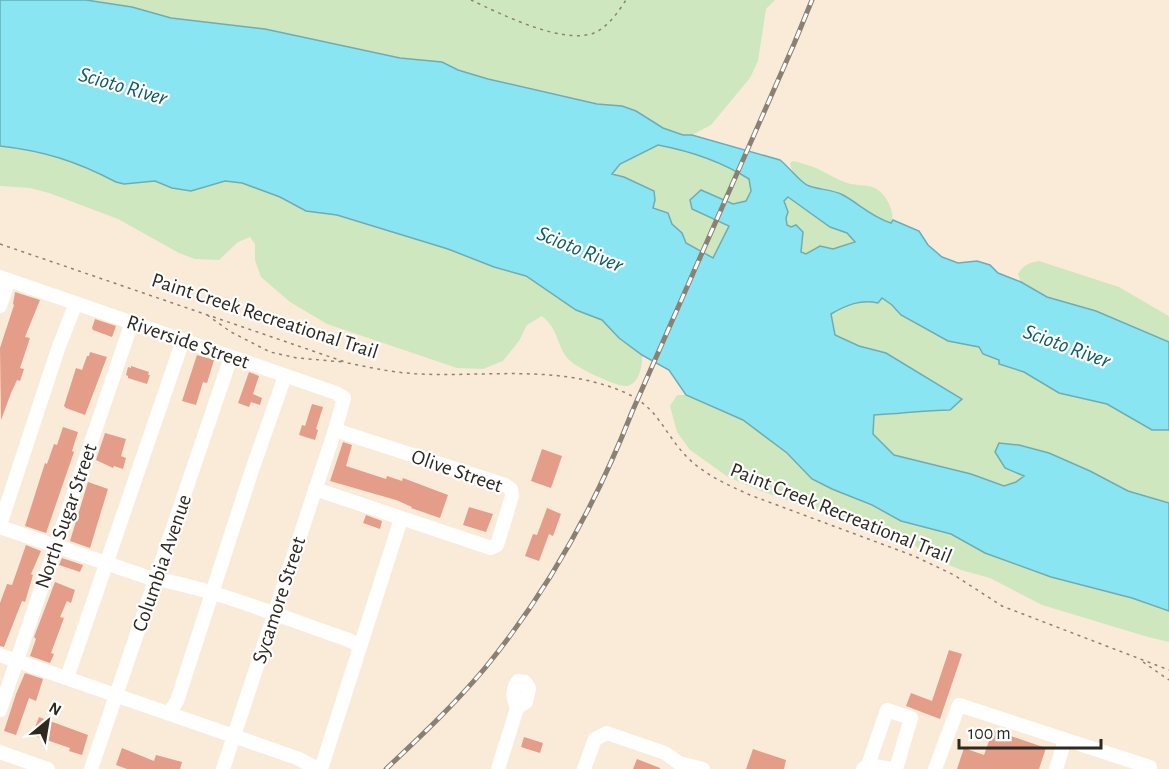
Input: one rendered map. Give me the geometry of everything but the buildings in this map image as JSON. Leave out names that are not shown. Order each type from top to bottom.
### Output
[{"type":"street","name":"Riverside Street","points":[[4,278],[340,395],[344,398],[344,403],[335,430]]},
{"type":"street","points":[[0,306],[4,278]]},
{"type":"street","points":[[76,303],[59,346],[0,526],[106,564],[156,579],[165,579],[275,615],[349,640],[359,646]]},
{"type":"street","name":"North Sugar Street","points":[[0,710],[132,322]]},
{"type":"street","points":[[67,678],[183,340]]},
{"type":"street","name":"Columbia Avenue","points":[[91,769],[231,357]]},
{"type":"street","points":[[169,713],[177,701],[285,375]]},
{"type":"street","name":"Sycamore Street","points":[[223,769],[335,430]]},
{"type":"street","name":"Olive Street","points":[[315,489],[400,519],[491,548],[495,547],[512,496],[511,489],[505,484],[335,430]]},
{"type":"street","points":[[0,655],[297,758],[319,769],[400,519]]},
{"type":"street","points":[[935,769],[959,705],[1152,768]]},
{"type":"street","points":[[498,769],[517,708]]},
{"type":"street","points":[[887,710],[911,718],[894,769],[866,767],[887,710]]},
{"type":"street","points":[[584,769],[595,739],[607,733],[665,753],[678,766],[703,769]]},
{"type":"street","points":[[1056,769],[1065,740]]},
{"type":"street","points":[[0,752],[26,765],[48,769]]},
{"type":"path","points":[[471,0],[518,22],[571,36],[595,33],[616,15],[626,0]]},
{"type":"path","name":"Paint Creek Recreational Trail","points":[[0,244],[348,363],[417,374],[549,374],[594,381],[642,401],[698,468],[726,484],[929,562],[1002,606],[1169,670]]},
{"type":"path","points":[[206,314],[231,332],[270,352],[297,358],[348,363]]},
{"type":"path","points":[[1140,660],[1169,680]]},
{"type":"green space","points":[[86,0],[775,0],[766,9],[758,61],[750,78],[711,125],[692,135],[683,135],[659,126],[636,111],[622,106],[597,104],[488,79],[458,70],[442,62],[400,58],[265,29],[171,18],[132,7]]},
{"type":"green space","points":[[658,145],[705,158],[749,179],[751,191],[746,201],[733,204],[701,190],[692,209],[729,226],[713,258],[686,243],[682,233],[612,174],[620,164]]},
{"type":"green space","points":[[0,146],[60,158],[124,184],[155,181],[172,188],[191,191],[225,181],[242,183],[280,197],[306,211],[337,215],[526,276],[576,310],[602,320],[619,338],[642,355],[639,373],[635,382],[627,386],[605,380],[579,367],[568,359],[552,327],[542,316],[527,325],[519,341],[503,361],[483,369],[457,368],[327,324],[290,302],[261,277],[255,260],[255,244],[250,237],[238,242],[219,260],[195,259],[179,253],[118,219],[49,193],[30,188],[0,186]]},
{"type":"green space","points":[[793,161],[816,168],[847,183],[875,188],[885,196],[890,205],[891,223],[843,195],[797,178],[790,163]]},
{"type":"green space","points":[[788,197],[830,227],[847,233],[855,242],[833,249],[820,246],[806,254],[801,252],[803,232],[787,225],[783,200]]},
{"type":"green space","points":[[1039,261],[1119,287],[1167,315],[1169,317],[1169,342],[1096,311],[1047,297],[1021,282],[1018,274],[1022,268]]},
{"type":"green space","points":[[882,298],[901,315],[948,341],[979,347],[983,354],[999,360],[1000,364],[1024,372],[1060,393],[1107,404],[1152,430],[1169,430],[1169,503],[1128,491],[1049,453],[1025,476],[1004,486],[971,474],[894,455],[873,434],[874,415],[950,410],[886,353],[859,346],[835,335],[831,314],[854,304],[878,303]]},
{"type":"green space","points":[[677,395],[686,395],[743,420],[787,453],[812,479],[832,489],[915,525],[951,534],[985,553],[1051,577],[1132,598],[1169,611],[1169,642],[1042,605],[990,578],[961,570],[925,555],[909,540],[866,528],[728,477],[690,450],[677,432],[670,406]]},
{"type":"water","name":"Scioto River","points":[[0,0],[86,0],[132,7],[171,18],[265,29],[400,58],[442,62],[458,70],[488,79],[597,104],[622,106],[636,111],[663,128],[683,135],[692,135],[780,160],[807,185],[839,193],[871,214],[891,223],[893,220],[919,231],[928,245],[942,257],[958,263],[977,261],[990,265],[998,273],[1021,282],[1047,297],[1096,311],[1169,342],[1169,430],[1152,430],[1107,404],[1059,393],[1024,372],[999,364],[999,360],[983,354],[979,347],[948,341],[901,315],[882,298],[878,303],[854,304],[831,314],[835,335],[859,346],[886,353],[962,399],[950,410],[874,415],[873,434],[894,455],[971,474],[1004,486],[1024,476],[1005,468],[995,452],[999,443],[1019,445],[1049,453],[1128,491],[1169,503],[1169,611],[1132,598],[1051,577],[985,553],[951,534],[901,521],[872,505],[812,479],[787,453],[743,420],[686,395],[669,370],[642,355],[619,338],[602,320],[576,310],[526,276],[337,215],[306,211],[280,197],[242,183],[225,181],[191,191],[172,188],[155,181],[124,184],[60,158],[0,146]],"holes":[[[658,145],[705,158],[749,179],[751,191],[746,201],[733,204],[701,190],[690,200],[692,209],[729,226],[713,258],[686,243],[682,233],[672,224],[668,213],[653,208],[654,191],[612,174],[620,164]],[[788,197],[830,227],[847,233],[855,242],[833,249],[820,246],[806,254],[801,252],[803,232],[796,225],[791,227],[787,225],[788,212],[784,201]]]},
{"type":"railway","points":[[386,769],[485,668],[508,639],[569,546],[603,480],[812,0]]}]
